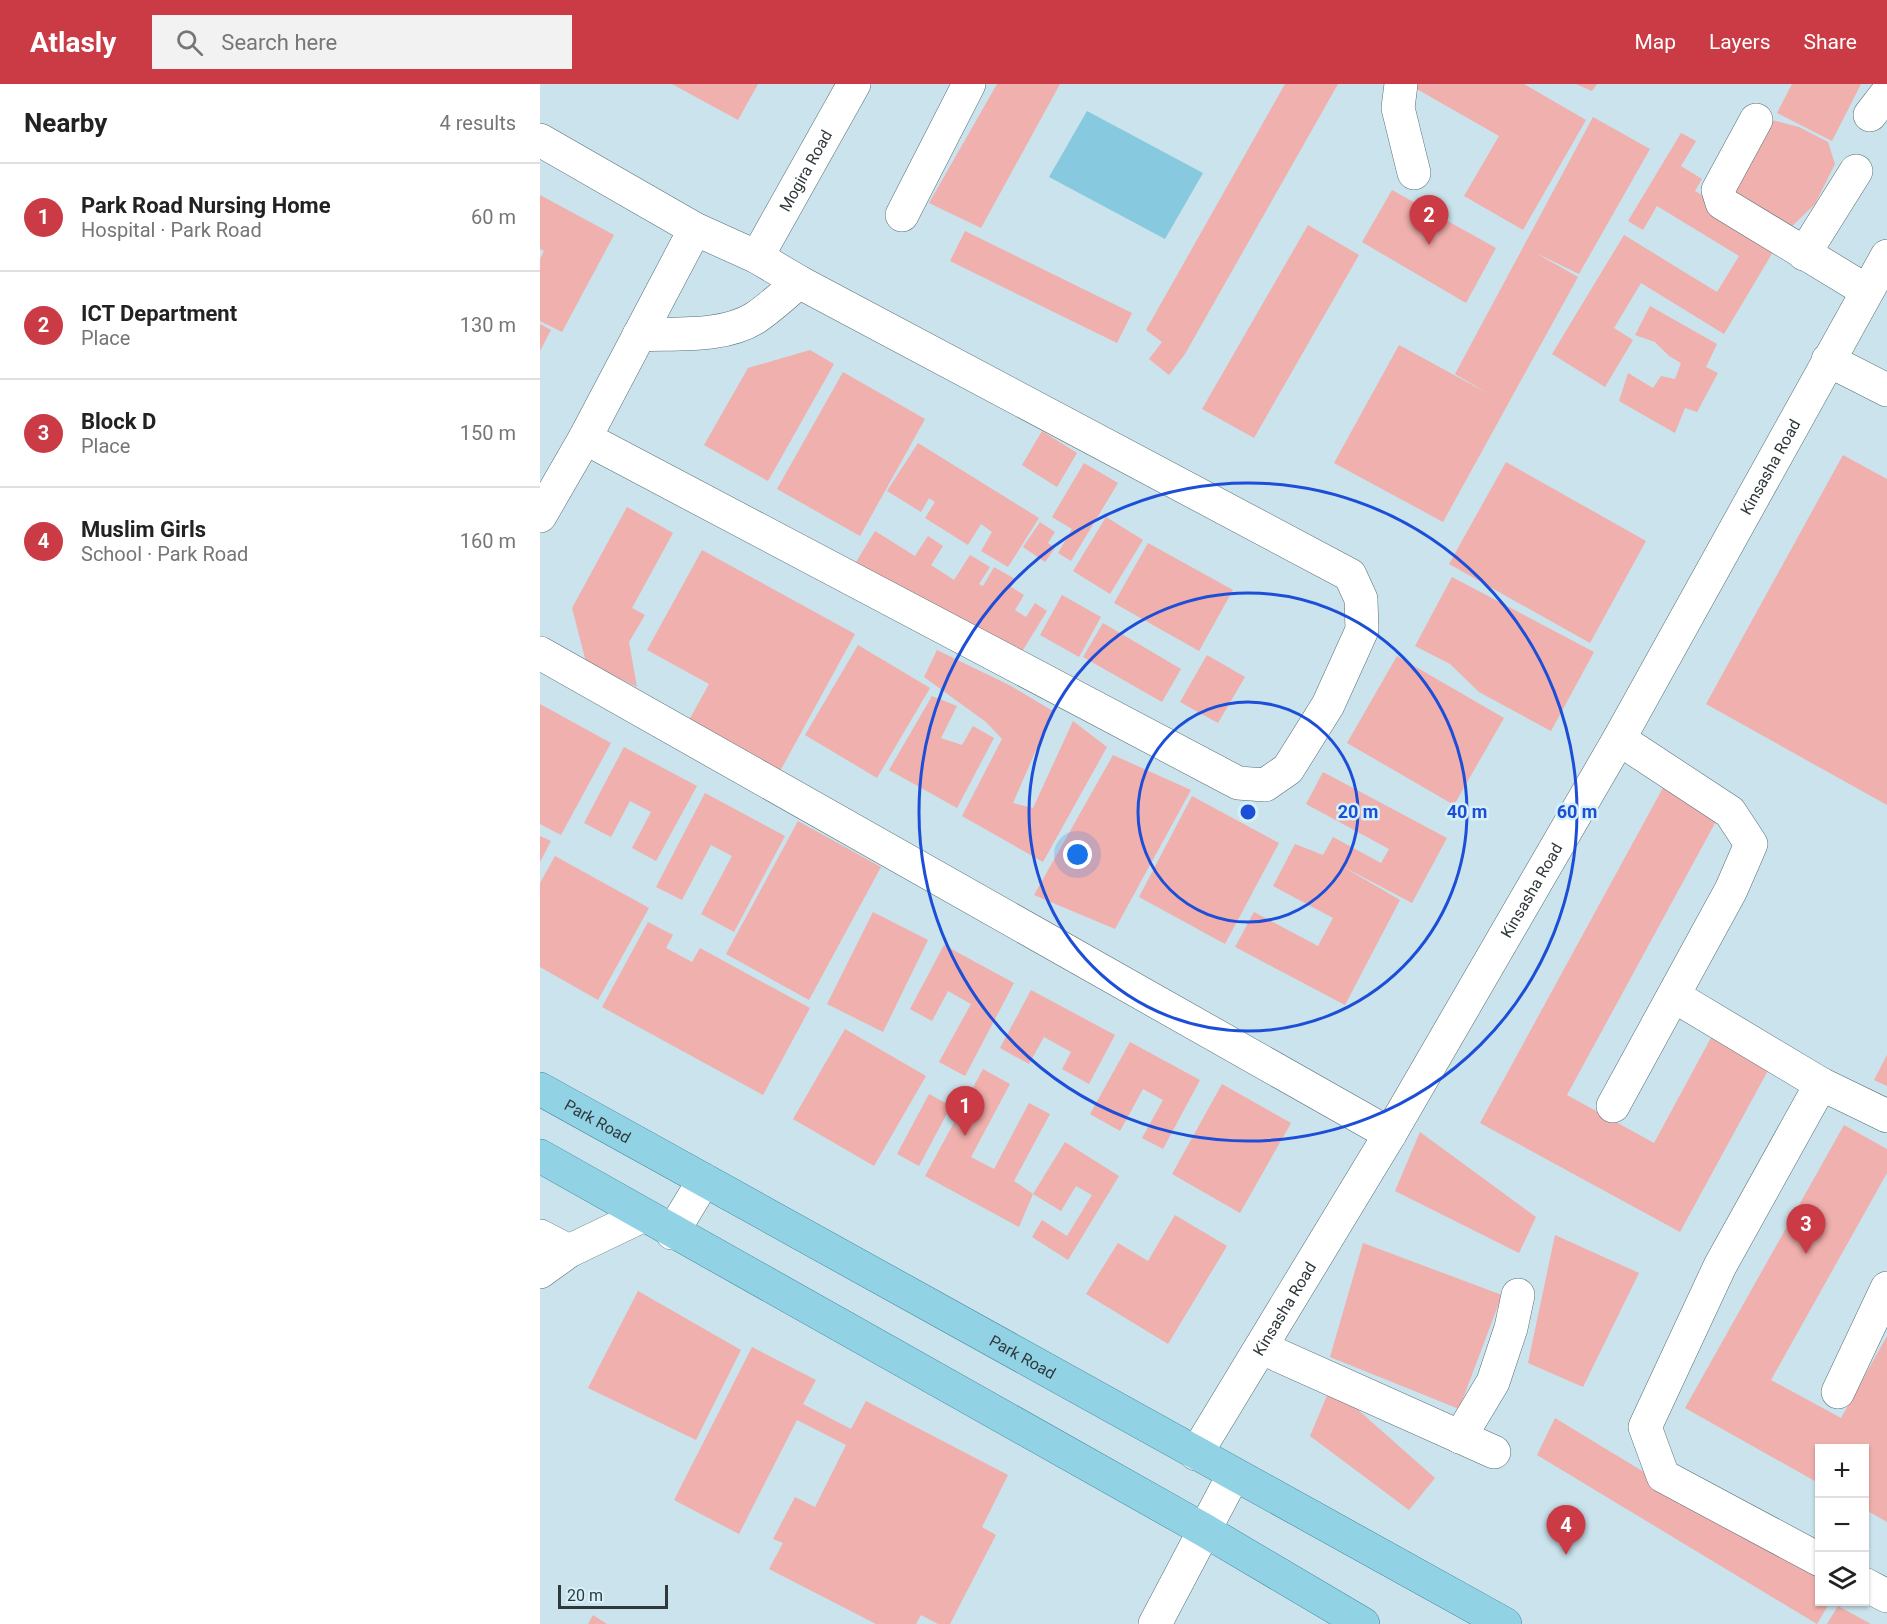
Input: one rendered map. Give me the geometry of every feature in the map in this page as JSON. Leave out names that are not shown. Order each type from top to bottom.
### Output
[{"type":"main road","name":"Park Road","points":[[540,1089],[1505,1624]]},
{"type":"main road","points":[[540,1156],[672,1233],[1204,1530],[1362,1624]]},
{"type":"street","name":"Mogira Road","points":[[757,257],[854,84]]},
{"type":"street","points":[[902,215],[969,84]]},
{"type":"street","points":[[1401,84],[1398,108],[1414,173]]},
{"type":"street","points":[[1756,120],[1718,190],[1722,203],[1867,291]]},
{"type":"street","points":[[540,140],[695,229],[757,257],[799,282],[1350,575],[1361,599],[1362,630],[1328,705],[1288,769],[1264,785],[1238,783],[585,438]]},
{"type":"street","points":[[1804,254],[1856,171]]},
{"type":"street","points":[[540,516],[585,438],[695,229]]},
{"type":"street","name":"Kinsasha Road","points":[[1196,1454],[1390,1134],[1619,740],[1887,256]]},
{"type":"street","points":[[639,335],[707,332],[734,326],[754,319],[799,282]]},
{"type":"street","points":[[1828,360],[1887,390]]},
{"type":"street","points":[[540,653],[1390,1134]]},
{"type":"street","points":[[1613,1106],[1731,890],[1751,844],[1730,812],[1619,740]]},
{"type":"street","points":[[1674,996],[1821,1084],[1887,1116]]},
{"type":"street","points":[[1815,1557],[1663,1476],[1645,1427],[1720,1266],[1821,1084]]},
{"type":"street","points":[[672,1233],[704,1180]]},
{"type":"street","points":[[540,1272],[569,1251],[642,1216]]},
{"type":"street","points":[[540,1236],[569,1251]]},
{"type":"street","points":[[1838,1392],[1887,1288]]},
{"type":"street","points":[[1460,1437],[1493,1382],[1511,1328],[1518,1295]]},
{"type":"street","points":[[1262,1348],[1494,1452]]},
{"type":"street","points":[[1155,1624],[1234,1474]]},
{"type":"street","points":[[1869,1587],[1887,1596]]},
{"type":"shaded area","points":[[1087,111],[1203,173],[1165,239],[1049,177]]},
{"type":"building","points":[[672,84],[758,84],[738,120]]},
{"type":"building","points":[[997,84],[1060,84],[981,228],[929,203]]},
{"type":"building","points":[[1285,84],[1338,84],[1185,354],[1169,375],[1149,359],[1162,342],[1146,330]]},
{"type":"building","points":[[1408,84],[1524,84],[1586,120],[1523,230],[1464,196],[1499,136]]},
{"type":"building","points":[[1576,84],[1597,84],[1592,91]]},
{"type":"building","points":[[1792,84],[1861,84],[1832,141],[1777,113]]},
{"type":"building","points":[[1593,117],[1650,149],[1579,274],[1534,252],[1578,277],[1443,522],[1334,463],[1399,345],[1489,394],[1455,374]]},
{"type":"building","points":[[1764,118],[1799,127],[1828,142],[1835,164],[1815,204],[1788,230],[1725,189]]},
{"type":"building","points":[[1681,133],[1696,141],[1681,166],[1702,179],[1695,191],[1779,242],[1724,334],[1641,283],[1614,328],[1633,340],[1605,387],[1552,354],[1624,235],[1717,292],[1739,256],[1657,206],[1643,230],[1628,221]]},
{"type":"building","points":[[1392,190],[1496,248],[1466,303],[1362,242]]},
{"type":"building","points":[[540,195],[614,235],[562,332],[540,321],[540,259],[544,251],[540,249]]},
{"type":"building","points":[[1308,225],[1359,255],[1254,438],[1202,409]]},
{"type":"building","points":[[965,231],[1132,313],[1117,343],[950,261]]},
{"type":"building","points":[[1650,306],[1717,344],[1706,367],[1718,373],[1697,412],[1685,408],[1675,433],[1619,401],[1628,373],[1653,388],[1661,376],[1675,379],[1681,363],[1669,356],[1655,342],[1635,335]]},
{"type":"building","points":[[540,324],[551,330],[540,351]]},
{"type":"building","points":[[810,350],[834,364],[768,481],[704,445],[748,368]]},
{"type":"building","points":[[843,372],[925,419],[860,536],[777,489]]},
{"type":"building","points":[[1042,431],[1077,453],[1057,487],[1022,465]]},
{"type":"building","points":[[918,443],[1039,518],[1008,567],[981,551],[992,532],[981,524],[968,545],[925,518],[935,502],[929,498],[921,512],[887,491]]},
{"type":"building","points":[[1843,455],[1887,479],[1887,805],[1706,704]]},
{"type":"building","points":[[1506,462],[1646,541],[1590,643],[1449,564]]},
{"type":"building","points":[[1084,463],[1118,483],[1071,561],[1058,553],[1072,529],[1052,517]]},
{"type":"building","points":[[627,507],[673,533],[632,608],[645,615],[629,642],[637,687],[586,662],[572,608]]},
{"type":"building","points":[[1106,517],[1143,540],[1110,594],[1073,571]]},
{"type":"building","points":[[1040,522],[1055,532],[1048,543],[1055,548],[1045,562],[1023,547]]},
{"type":"building","points":[[875,531],[915,556],[928,536],[943,546],[931,565],[954,580],[970,555],[990,567],[979,584],[983,586],[994,567],[1015,579],[1011,587],[1024,595],[1015,610],[1026,617],[1035,603],[1047,611],[1018,658],[856,562]]},
{"type":"building","points":[[1148,543],[1233,590],[1199,651],[1114,603]]},
{"type":"building","points":[[702,550],[855,634],[779,773],[688,722],[709,684],[647,650]]},
{"type":"building","points":[[1452,577],[1594,652],[1551,731],[1479,692],[1450,664],[1415,646]]},
{"type":"building","points":[[1062,595],[1101,617],[1079,657],[1040,635]]},
{"type":"building","points":[[1103,623],[1181,669],[1162,702],[1083,657]]},
{"type":"building","points":[[858,645],[930,688],[877,778],[805,735]]},
{"type":"building","points":[[937,650],[1011,686],[1053,711],[1013,803],[1033,808],[1073,721],[1107,747],[1043,862],[962,816],[1002,739],[986,722],[924,677]]},
{"type":"building","points":[[1207,655],[1245,677],[1218,723],[1180,702]]},
{"type":"building","points":[[1397,656],[1504,718],[1454,805],[1347,743]]},
{"type":"building","points":[[932,696],[957,706],[941,738],[962,745],[973,726],[994,738],[957,808],[889,770]]},
{"type":"building","points":[[540,704],[611,743],[561,835],[540,824]]},
{"type":"building","points":[[624,747],[697,786],[656,861],[632,848],[651,812],[630,801],[611,837],[584,823]]},
{"type":"building","points":[[1113,755],[1191,790],[1115,929],[1034,895]]},
{"type":"building","points":[[1323,772],[1447,838],[1412,903],[1340,865],[1400,900],[1345,1005],[1235,947],[1254,912],[1318,946],[1333,918],[1273,886],[1295,844],[1323,855],[1333,837],[1381,863],[1389,849],[1306,804]]},
{"type":"building","points":[[1665,784],[1720,814],[1567,1095],[1654,1143],[1713,1034],[1771,1065],[1680,1232],[1480,1123]]},
{"type":"building","points":[[705,793],[785,836],[734,932],[701,914],[732,856],[711,845],[682,900],[656,887]]},
{"type":"building","points":[[1192,796],[1279,843],[1225,944],[1139,897]]},
{"type":"building","points":[[798,821],[881,867],[809,1000],[726,954]]},
{"type":"building","points":[[540,836],[551,841],[540,862]]},
{"type":"building","points":[[555,856],[649,908],[598,1000],[540,967],[540,883]]},
{"type":"building","points":[[873,912],[928,940],[883,1032],[827,1004]]},
{"type":"building","points":[[648,922],[673,935],[666,948],[692,962],[700,948],[810,1008],[763,1095],[602,1007]]},
{"type":"building","points":[[944,945],[1014,983],[965,1076],[939,1062],[971,1004],[948,991],[932,1021],[910,1009]]},
{"type":"building","points":[[1031,990],[1115,1035],[1089,1084],[1062,1069],[1071,1052],[1044,1037],[1029,1064],[1000,1048]]},
{"type":"building","points":[[845,1029],[926,1076],[874,1166],[793,1119]]},
{"type":"building","points":[[1130,1042],[1200,1080],[1163,1149],[1142,1138],[1163,1100],[1143,1089],[1120,1131],[1090,1114]]},
{"type":"building","points":[[1887,1055],[1887,1086],[1874,1080]]},
{"type":"building","points":[[983,1069],[1010,1084],[971,1157],[994,1169],[1029,1103],[1050,1114],[1014,1181],[1033,1194],[1019,1227],[925,1176]]},
{"type":"building","points":[[1222,1084],[1291,1123],[1240,1213],[1172,1174]]},
{"type":"building","points":[[929,1094],[951,1106],[919,1166],[897,1154]]},
{"type":"building","points":[[1844,1125],[1887,1149],[1887,1173],[1771,1380],[1841,1418],[1887,1336],[1887,1522],[1869,1512],[1869,1444],[1815,1444],[1815,1481],[1685,1408]]},
{"type":"building","points":[[1420,1132],[1536,1217],[1519,1253],[1395,1191]]},
{"type":"building","points":[[1065,1142],[1119,1176],[1068,1260],[1032,1237],[1042,1220],[1067,1236],[1092,1195],[1076,1186],[1061,1211],[1033,1194]]},
{"type":"building","points":[[1175,1215],[1227,1246],[1168,1344],[1086,1294],[1118,1243],[1148,1261]]},
{"type":"building","points":[[1555,1235],[1639,1273],[1583,1387],[1528,1363]]},
{"type":"building","points":[[1363,1243],[1502,1295],[1459,1409],[1330,1357]]},
{"type":"building","points":[[638,1291],[741,1350],[696,1440],[588,1388]]},
{"type":"building","points":[[752,1347],[816,1380],[803,1404],[851,1429],[866,1401],[1008,1475],[982,1527],[996,1535],[950,1624],[938,1624],[921,1615],[916,1624],[876,1624],[769,1569],[783,1543],[773,1539],[795,1497],[815,1507],[846,1445],[797,1420],[739,1534],[674,1500]]},
{"type":"building","points":[[1331,1386],[1435,1478],[1409,1510],[1310,1436]]},
{"type":"building","points":[[1555,1418],[1815,1576],[1815,1606],[1828,1606],[1817,1624],[1537,1455]]},
{"type":"building","points":[[1838,1606],[1871,1624],[1827,1624]]},
{"type":"building","points":[[593,1615],[607,1624],[588,1624]]},
{"type":"place","name":"ICT Department","points":[[1429,245]]},
{"type":"place","name":"Park Road Nursing Home","points":[[965,1136]]},
{"type":"place","name":"Block D","points":[[1806,1254]]},
{"type":"place","name":"Muslim Girls","points":[[1566,1555]]}]
